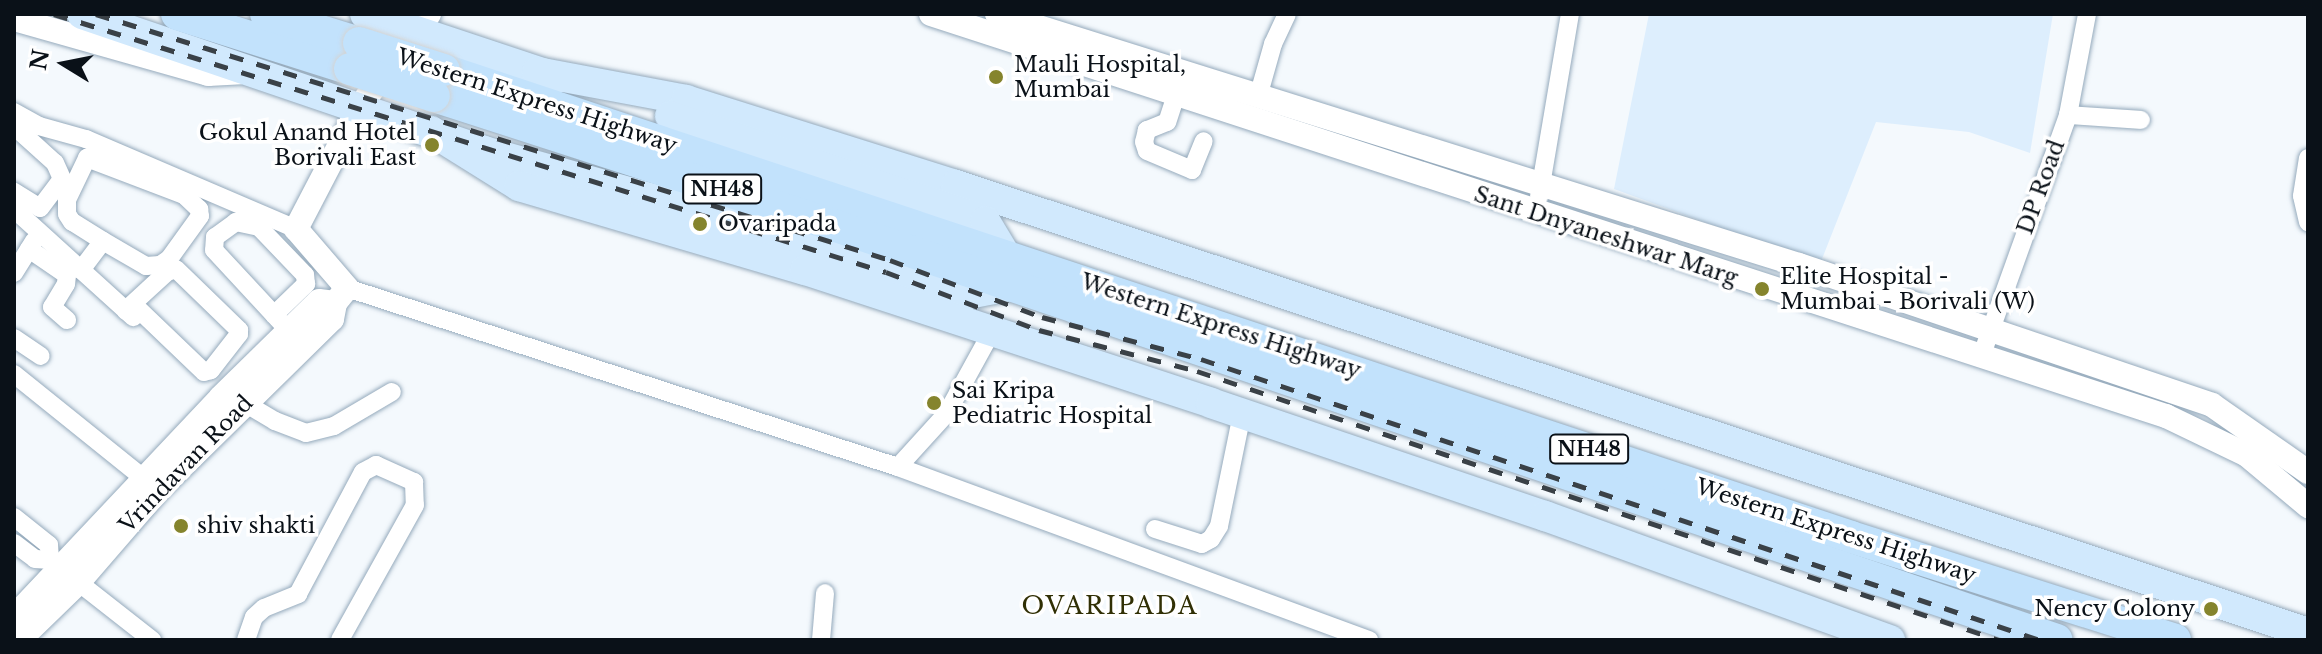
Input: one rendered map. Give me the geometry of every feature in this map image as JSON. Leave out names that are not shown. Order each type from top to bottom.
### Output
[{"type":"highway","name":"Western Express Highway","points":[[177,14],[358,42]]},
{"type":"highway","name":"Western Express Highway","points":[[266,14],[358,42],[439,83],[1007,270],[2175,640]]},
{"type":"highway","name":"Western Express Highway","points":[[1007,270],[2057,640]]},
{"type":"main road","points":[[82,14],[360,106],[484,151],[767,231],[968,294],[1007,270],[985,221],[537,72],[422,23],[358,42]]},
{"type":"main road","points":[[537,72],[686,100],[941,180],[2308,633]]},
{"type":"main road","points":[[431,131],[519,186],[805,270],[1242,414],[1545,516],[1890,640]]},
{"type":"street","name":"Sant Dnyaneshwar Marg","points":[[931,14],[2166,416],[2247,455],[2308,506]]},
{"type":"street","name":"Sant Dnyaneshwar Marg","points":[[997,14],[1541,187],[1799,265],[2212,405],[2308,472]]},
{"type":"street","points":[[1258,97],[1273,44],[1287,14]]},
{"type":"street","points":[[1536,213],[1570,14]]},
{"type":"street","name":"DP Road","points":[[1981,357],[2068,115],[2087,14]]},
{"type":"street","points":[[14,19],[208,74],[255,72]]},
{"type":"street","points":[[296,229],[360,106],[422,23]]},
{"type":"street","points":[[1176,95],[1167,122],[1147,130],[1144,142],[1147,151],[1192,170],[1204,141]]},
{"type":"street","points":[[14,112],[39,126],[86,139],[296,229],[341,295]]},
{"type":"street","points":[[2068,115],[2141,120]]},
{"type":"street","points":[[14,126],[55,163],[62,179],[40,208],[14,192]]},
{"type":"street","points":[[87,158],[184,195],[193,200],[199,209],[200,216],[169,259],[160,265],[146,266],[103,241],[67,214],[67,200],[87,158]]},
{"type":"street","points":[[2308,158],[2302,196],[2308,222]]},
{"type":"street","points":[[14,209],[81,270],[204,372],[211,370],[237,342],[239,330],[176,269],[167,272],[129,308]]},
{"type":"street","points":[[277,357],[281,323],[306,284],[305,275],[259,227],[236,222],[215,237],[214,250],[281,323]]},
{"type":"street","points":[[14,273],[40,232]]},
{"type":"street","points":[[81,270],[103,241]]},
{"type":"street","points":[[29,249],[67,275],[66,284],[52,307],[67,320]]},
{"type":"street","points":[[281,323],[319,301],[341,295],[898,467],[1369,640]]},
{"type":"street","name":"Vrindavan Road","points":[[19,640],[63,571],[277,357],[332,319],[341,295]]},
{"type":"street","points":[[129,308],[232,400],[306,433],[334,426],[392,392]]},
{"type":"street","points":[[898,467],[947,413],[991,333]]},
{"type":"street","points":[[14,338],[41,356]]},
{"type":"street","points":[[14,374],[150,484]]},
{"type":"street","points":[[1155,529],[1202,544],[1211,539],[1219,526],[1242,414]]},
{"type":"street","points":[[246,640],[254,617],[264,608],[298,594],[363,472],[376,465],[414,482],[415,505],[340,640]]},
{"type":"street","points":[[14,517],[49,545],[63,571]]},
{"type":"street","points":[[14,543],[35,559],[63,571],[152,640]]},
{"type":"street","points":[[14,617],[63,571]]},
{"type":"street","points":[[821,640],[825,593]]},
{"type":"shaded area","points":[[1649,14],[2053,14],[2030,153],[1969,132],[1876,122],[1820,264],[1614,189]]},
{"type":"railway","points":[[54,14],[886,272],[1039,330],[1197,371],[1999,640]]},
{"type":"railway","points":[[96,14],[890,260],[1042,317],[1201,359],[2040,640]]},
{"type":"place","name":"Mauli Hospital, Mumbai","points":[[996,77]]},
{"type":"place","name":"Gokul Anand Hotel Borivali East","points":[[432,145]]},
{"type":"place","name":"Ovaripada","points":[[700,224]]},
{"type":"place","name":"Elite Hospital - Mumbai - Borivali (W)","points":[[1762,289]]},
{"type":"place","name":"Sai Kripa Pediatric Hospital","points":[[934,403]]},
{"type":"place","name":"shiv shakti","points":[[181,526]]},
{"type":"place","name":"Nency Colony","points":[[2211,609]]},
{"type":"district","name":"OVARIPADA","points":[[1110,606]]}]
